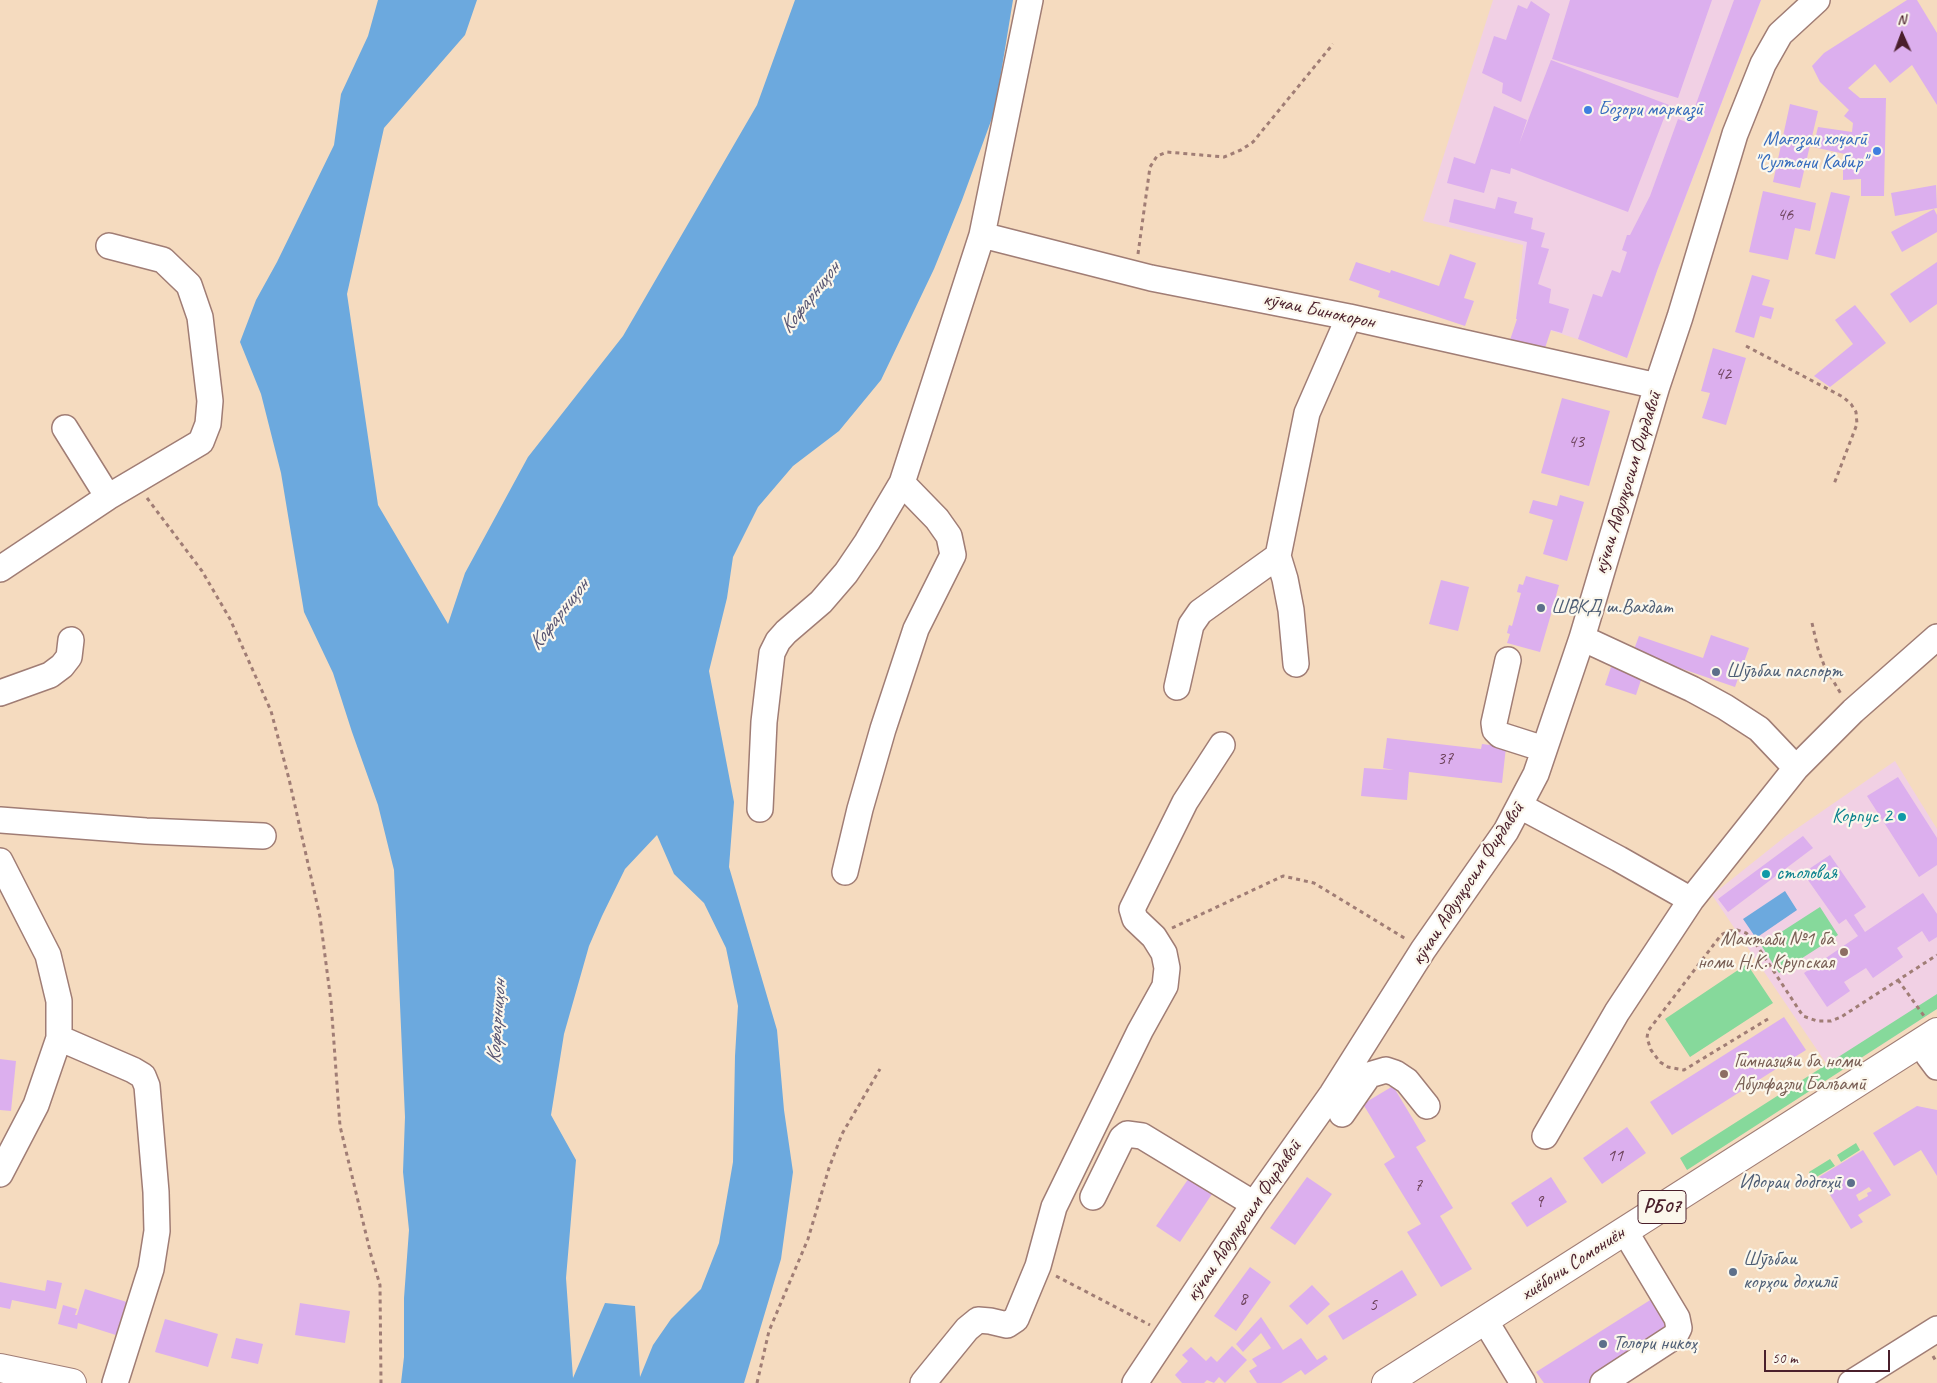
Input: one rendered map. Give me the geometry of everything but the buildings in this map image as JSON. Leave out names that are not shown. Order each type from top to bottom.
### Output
[{"type":"highway","name":"хиёбони Сомониён","points":[[1413,1383],[1632,1244],[1935,1047]]},
{"type":"highway","name":"хиёбони Сомониён","points":[[1386,1383],[1935,1047]]},
{"type":"highway","points":[[0,1368],[72,1383]]},
{"type":"street","points":[[760,809],[764,722],[772,653],[778,641],[786,632],[821,602],[846,573],[902,483],[982,235],[1030,0]]},
{"type":"street","name":"кӯчаи Абдулқосим Фирдавсӣ","points":[[1135,1383],[1254,1204],[1332,1094],[1423,950],[1506,831],[1536,774],[1582,638],[1735,134],[1763,64],[1780,34],[1809,2]]},
{"type":"street","name":"кӯчаи Бинокорон","points":[[982,235],[1135,274],[1349,316],[1657,386]]},
{"type":"street","points":[[0,569],[108,497],[201,442],[208,424],[210,401],[200,317],[189,285],[163,260],[109,246]]},
{"type":"street","points":[[1296,664],[1289,602],[1278,556],[1307,413],[1349,316]]},
{"type":"street","points":[[65,428],[108,497]]},
{"type":"street","points":[[845,872],[865,791],[916,629],[952,555],[949,536],[937,519],[902,483]]},
{"type":"street","points":[[1177,687],[1191,625],[1200,612],[1278,556]]},
{"type":"street","points":[[1545,1136],[1617,1012],[1691,900],[1796,768],[1853,711],[1937,637]]},
{"type":"street","points":[[1582,638],[1692,689],[1725,707],[1759,730],[1796,768]]},
{"type":"street","points":[[0,693],[50,674],[62,666],[69,657],[71,640]]},
{"type":"street","points":[[1508,660],[1494,723],[1495,730],[1500,735],[1544,749]]},
{"type":"street","points":[[923,1383],[967,1329],[978,1320],[1007,1325],[1016,1319],[1038,1266],[1054,1207],[1164,986],[1167,968],[1164,953],[1154,936],[1135,919],[1132,909],[1185,802],[1222,745]]},
{"type":"street","points":[[1520,806],[1691,900]]},
{"type":"street","points":[[0,820],[146,831],[263,836]]},
{"type":"street","points":[[0,861],[48,955],[59,1001],[59,1038],[36,1105],[0,1174]]},
{"type":"street","points":[[59,1038],[133,1070],[142,1076],[148,1086],[157,1231],[151,1269],[115,1383]]},
{"type":"street","points":[[1342,1114],[1370,1075],[1386,1070],[1395,1072],[1407,1081],[1427,1106]]},
{"type":"street","points":[[1093,1197],[1122,1138],[1127,1134],[1142,1136],[1254,1204]]},
{"type":"street","points":[[1602,1383],[1675,1336],[1679,1328],[1677,1318],[1632,1244]]},
{"type":"street","points":[[1851,1383],[1937,1329]]},
{"type":"street","points":[[1492,1332],[1523,1383]]},
{"type":"path","points":[[1135,274],[1150,167],[1157,156],[1167,152],[1224,156],[1241,150],[1254,142],[1334,44]]},
{"type":"path","points":[[1746,346],[1843,397],[1851,404],[1856,412],[1857,424],[1834,484]]},
{"type":"path","points":[[136,482],[202,571],[230,619],[271,711],[287,771],[320,917],[330,1002],[340,1126],[380,1285],[381,1383]]},
{"type":"path","points":[[1812,623],[1824,665],[1853,711]]},
{"type":"path","points":[[1154,936],[1283,876],[1314,883],[1423,950]]},
{"type":"path","points":[[1768,1019],[1684,1070],[1668,1067],[1660,1062],[1651,1050],[1647,1038],[1648,1031],[1721,935],[1729,931],[1737,930],[1746,933],[1752,938],[1803,1016],[1812,1020],[1826,1022],[1836,1020],[1937,955]]},
{"type":"path","points":[[1898,980],[1935,1047]]},
{"type":"path","points":[[757,1383],[769,1331],[808,1238],[842,1134],[880,1069]]},
{"type":"path","points":[[1038,1266],[1145,1323],[1170,1331]]},
{"type":"shaded area","name":"Бозори марказӣ","points":[[1493,0],[1761,0],[1657,271],[1627,358],[1516,319],[1523,245],[1423,221]]},
{"type":"shaded area","name":"Мактаби №1 ба номи Н.К. Крупская","points":[[1895,761],[1937,829],[1937,1009],[1834,1075],[1712,895],[1786,836]]},
{"type":"green space","points":[[1820,907],[1838,935],[1779,973],[1761,945]]},
{"type":"green space","points":[[1747,964],[1773,1003],[1690,1057],[1665,1019]]},
{"type":"green space","points":[[1937,994],[1937,1009],[1687,1170],[1680,1158]]},
{"type":"green space","points":[[1856,1143],[1860,1150],[1841,1162],[1837,1155]]},
{"type":"green space","points":[[1830,1159],[1835,1166],[1813,1179],[1809,1172]]},
{"type":"water","name":"Кофарниҳон","points":[[378,0],[477,0],[465,35],[384,128],[347,294],[378,505],[448,624],[465,573],[528,457],[623,336],[757,105],[795,0],[1013,0],[995,110],[934,269],[881,380],[839,431],[793,466],[758,507],[733,557],[727,598],[709,671],[734,802],[729,867],[777,1030],[784,1110],[793,1172],[781,1259],[744,1383],[401,1383],[404,1357],[404,1298],[409,1230],[403,1172],[405,1117],[394,870],[378,805],[333,673],[304,612],[281,473],[261,394],[240,342],[256,300],[277,262],[334,145],[341,94],[368,36]],"holes":[[[657,835],[674,874],[704,903],[726,948],[738,1006],[733,1162],[719,1243],[701,1289],[671,1319],[653,1345],[640,1377],[635,1306],[605,1303],[573,1378],[566,1278],[576,1160],[551,1115],[564,1034],[589,946],[625,869]]]},
{"type":"water","points":[[1785,891],[1797,910],[1756,938],[1743,919]]},
{"type":"place","name":"Бозори марказӣ","points":[[1588,110]]},
{"type":"place","name":"Мағозаи хоҷагӣ \"Султони Кабир\"","points":[[1877,151]]},
{"type":"place","name":"ШВКД ш.Вахдат","points":[[1541,608]]},
{"type":"place","name":"Шӯъбаи паспорт","points":[[1716,672]]},
{"type":"place","name":"Корпус 2","points":[[1902,817]]},
{"type":"place","name":"столовая","points":[[1766,874]]},
{"type":"place","name":"Мактаби №1 ба номи Н.К. Крупская","points":[[1844,952]]},
{"type":"place","name":"Гимназияи ба номи Абулфазли Балъамӣ","points":[[1724,1074]]},
{"type":"place","name":"Идораи додгоҳӣ","points":[[1851,1183]]},
{"type":"place","name":"Шӯъбаи корҳои дохилӣ","points":[[1733,1272]]},
{"type":"place","name":"Толори никоҳ","points":[[1603,1344]]}]
